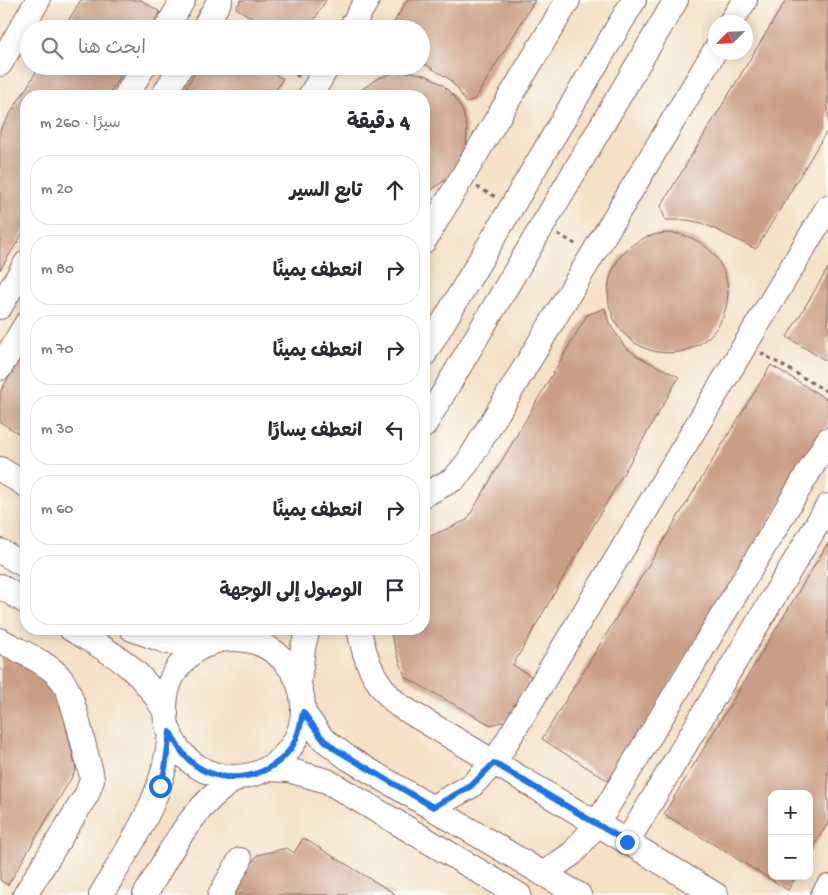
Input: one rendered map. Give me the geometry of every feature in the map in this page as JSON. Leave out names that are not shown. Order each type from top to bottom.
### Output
[{"type":"street","points":[[26,20],[38,0]]},
{"type":"street","points":[[171,20],[183,0]]},
{"type":"street","points":[[208,20],[220,0]]},
{"type":"street","points":[[355,20],[367,0]]},
{"type":"street","points":[[430,231],[568,0]]},
{"type":"street","points":[[430,345],[634,0]]},
{"type":"street","points":[[430,416],[676,0]]},
{"type":"street","points":[[736,15],[745,0]]},
{"type":"street","points":[[0,64],[20,30]]},
{"type":"street","points":[[430,492],[449,482],[468,462],[709,60]]},
{"type":"street","points":[[130,90],[139,75]]},
{"type":"street","points":[[166,90],[175,75]]},
{"type":"street","points":[[314,90],[323,75]]},
{"type":"street","points":[[433,807],[471,786],[494,763],[828,207]]},
{"type":"street","points":[[0,308],[20,273]]},
{"type":"street","points":[[0,368],[20,334]]},
{"type":"street","points":[[543,874],[573,853],[597,824],[828,440]]},
{"type":"street","points":[[0,469],[20,481]]},
{"type":"street","points":[[627,842],[828,506]]},
{"type":"street","points":[[0,551],[20,563]]},
{"type":"street","points":[[0,586],[20,598]]},
{"type":"street","points":[[81,635],[129,665],[144,679],[168,722],[180,751],[196,766],[216,775],[237,778],[253,775],[268,769],[282,759],[293,745],[300,729],[303,712],[299,684],[303,647],[306,635]]},
{"type":"street","points":[[149,635],[168,642],[208,645]]},
{"type":"street","points":[[101,895],[153,804],[165,769],[168,722],[166,696],[172,680],[181,665],[193,653],[208,645],[239,635]]},
{"type":"street","points":[[243,635],[251,642],[266,648],[280,657],[291,670],[299,684]]},
{"type":"street","points":[[361,635],[369,668],[386,694],[398,705],[716,895]]},
{"type":"street","points":[[0,640],[51,670],[62,680],[69,693],[92,780],[87,794],[25,895]]},
{"type":"street","points":[[303,712],[322,738],[335,749],[579,895]]},
{"type":"street","points":[[268,769],[308,774],[327,781],[516,894]]},
{"type":"street","points":[[145,895],[190,819],[211,795],[237,778]]},
{"type":"street","points":[[220,895],[240,860]]},
{"type":"street","points":[[823,895],[828,887]]},
{"type":"path","points":[[462,178],[511,207]]},
{"type":"path","points":[[543,225],[593,254]]},
{"type":"path","points":[[746,344],[828,392]]},
{"type":"building","points":[[81,0],[141,0],[160,12],[155,20],[69,20]]},
{"type":"building","points":[[241,0],[326,0],[314,20],[255,20],[236,8]]},
{"type":"building","points":[[407,0],[535,0],[475,99],[466,103],[458,89],[448,78],[430,67],[430,20],[395,20]]},
{"type":"building","points":[[786,0],[828,0],[828,129],[756,249],[702,223],[687,220],[665,220],[661,206],[750,60],[753,60],[753,54]]},
{"type":"building","points":[[34,75],[121,75],[112,90],[25,90]]},
{"type":"building","points":[[194,75],[277,75],[283,79],[276,90],[185,90]]},
{"type":"building","points":[[388,75],[428,76],[443,85],[455,97],[463,112],[467,129],[466,146],[460,162],[448,178],[431,190],[430,90],[362,90],[378,78]]},
{"type":"building","points":[[20,98],[20,238],[0,270],[0,130]]},
{"type":"building","points":[[668,233],[691,238],[710,251],[723,270],[728,293],[723,316],[710,335],[691,348],[668,353],[645,348],[626,335],[613,316],[608,293],[613,270],[626,251],[645,238]]},
{"type":"building","points":[[828,268],[828,362],[787,337]]},
{"type":"building","points":[[605,308],[609,323],[625,347],[637,356],[679,377],[513,665],[531,676],[508,720],[491,725],[405,677],[391,635],[430,635],[430,536],[467,520],[587,315]]},
{"type":"building","points":[[20,359],[20,434],[0,422],[0,392]]},
{"type":"building","points":[[771,365],[828,400],[828,425],[610,782],[542,739]]},
{"type":"building","points":[[828,543],[828,823],[813,847],[813,790],[768,790],[768,878],[664,814]]},
{"type":"building","points":[[0,646],[55,679],[76,770],[8,885],[0,880]]},
{"type":"building","points":[[303,838],[397,895],[233,895],[257,855],[287,848],[294,853]]},
{"type":"building","points":[[772,880],[794,880],[788,890]]},
{"type":"route","points":[[160,786],[165,769],[170,732],[180,751],[196,766],[216,775],[237,778],[253,775],[268,769],[282,759],[293,745],[300,729],[303,712],[322,738],[335,749],[433,807],[459,795],[483,776],[494,763],[627,842]]}]
